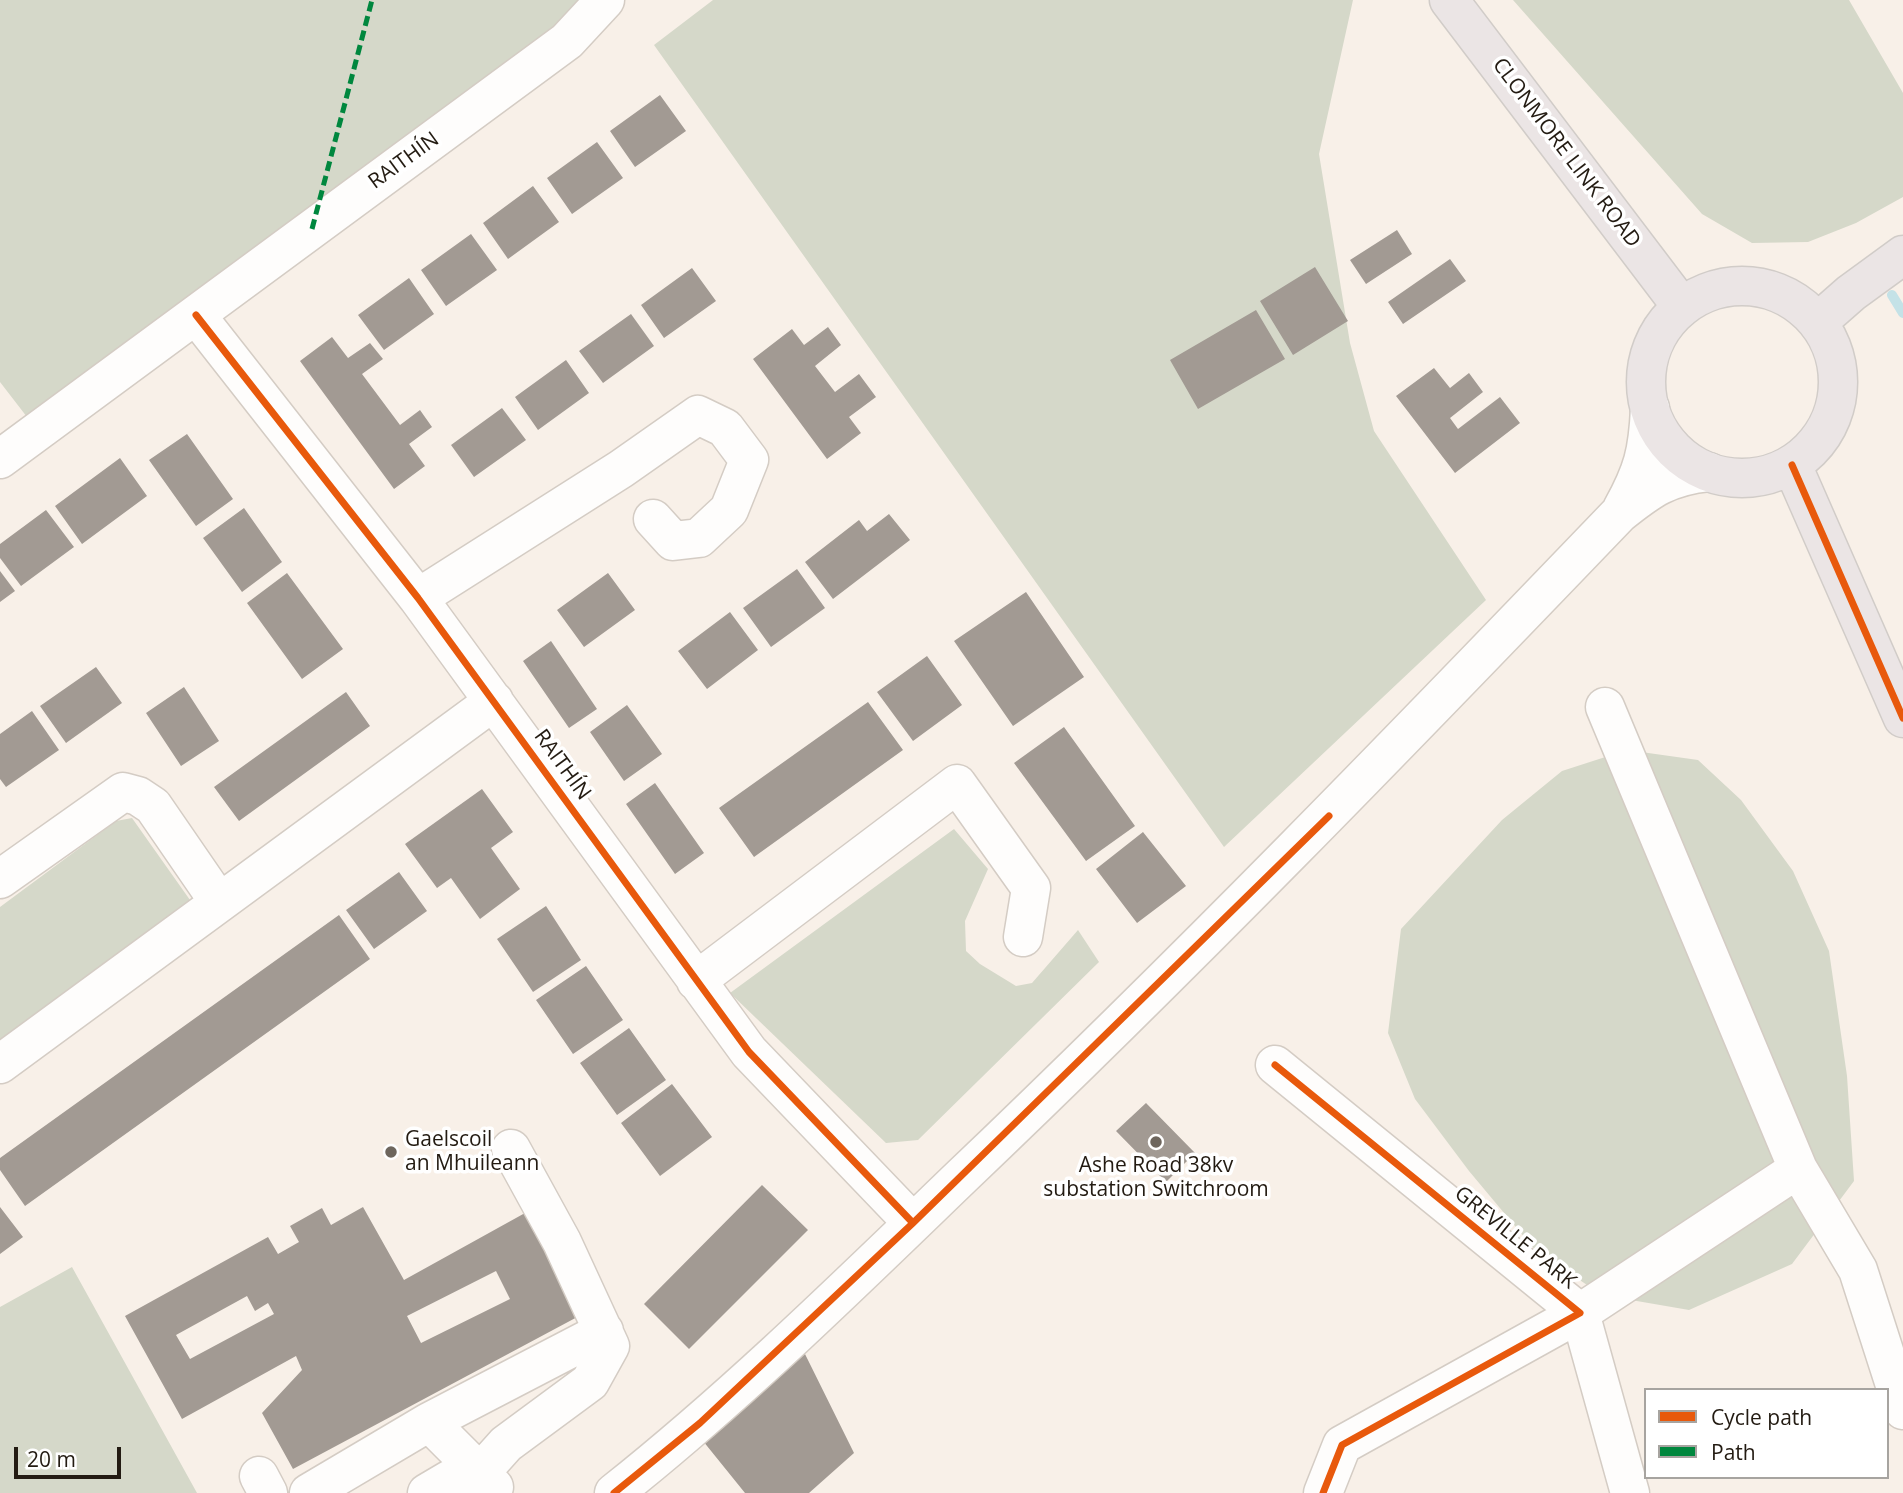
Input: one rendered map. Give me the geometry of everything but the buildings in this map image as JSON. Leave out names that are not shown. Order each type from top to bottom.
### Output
[{"type":"main road","name":"CLONMORE LINK ROAD","points":[[1450,0],[1682,307]]},
{"type":"main road","points":[[1818,322],[1851,293],[1903,255]]},
{"type":"main road","points":[[1748,287],[1768,289],[1796,302],[1818,322],[1832,346],[1838,372],[1837,399],[1829,425],[1813,447],[1792,465],[1765,475],[1737,478],[1709,472],[1689,462],[1672,447],[1659,429],[1650,408],[1646,380],[1651,353],[1663,328],[1682,307],[1708,292],[1748,287]]},
{"type":"main road","points":[[1792,465],[1903,718]]},
{"type":"street","name":"RAITHÍN","points":[[0,459],[567,41],[605,0]]},
{"type":"street","name":"RAITHÍN","points":[[196,315],[418,598],[749,1052],[914,1223]]},
{"type":"street","points":[[1619,514],[1642,473],[1650,408]]},
{"type":"street","points":[[418,598],[621,469],[698,415],[725,429],[749,460],[729,510],[699,538],[673,541],[653,519]]},
{"type":"street","points":[[632,1487],[914,1223],[1267,879],[1619,514],[1653,487],[1682,475],[1709,472]]},
{"type":"street","points":[[0,1064],[494,701]]},
{"type":"street","points":[[1605,707],[1798,1169],[1857,1270],[1903,1410]]},
{"type":"street","points":[[696,981],[957,784],[1031,888],[1023,937]]},
{"type":"street","points":[[0,879],[123,792],[138,796],[153,806],[219,902]]},
{"type":"street","name":"GREVILLE PARK","points":[[1275,1065],[1580,1313],[1630,1493]]},
{"type":"street","points":[[489,1483],[514,1437],[590,1382],[602,1365],[610,1346],[562,1242],[512,1149]]},
{"type":"street","name":"GREVILLE PARK","points":[[1322,1493],[1342,1445],[1580,1313],[1798,1169]]},
{"type":"street","points":[[309,1493],[429,1422],[604,1331]]},
{"type":"street","points":[[429,1422],[489,1483]]},
{"type":"street","points":[[427,1493],[449,1480],[489,1483]]},
{"type":"shaded area","points":[[0,0],[582,0],[565,25],[27,417],[0,382]]},
{"type":"shaded area","points":[[713,0],[1353,0],[1319,154],[1350,343],[1374,431],[1486,600],[1224,847],[654,45]]},
{"type":"shaded area","points":[[1513,0],[1849,0],[1903,93],[1903,197],[1856,223],[1808,242],[1752,243],[1702,214]]},
{"type":"shaded area","points":[[1627,750],[1698,760],[1741,800],[1793,871],[1829,951],[1847,1076],[1854,1181],[1792,1264],[1689,1310],[1602,1295],[1535,1250],[1469,1171],[1415,1099],[1388,1033],[1401,929],[1502,820],[1562,771]]},
{"type":"shaded area","points":[[132,818],[190,900],[183,913],[0,1045],[0,907],[116,821]]},
{"type":"shaded area","points":[[954,829],[988,869],[965,921],[966,951],[980,964],[1016,986],[1032,983],[1078,930],[1099,962],[918,1140],[886,1143],[730,993]]},
{"type":"shaded area","points":[[72,1267],[197,1493],[0,1493],[0,1307]]},
{"type":"waterway","points":[[1892,295],[1903,313]]},
{"type":"marked path","points":[[312,229],[372,0]]},
{"type":"cycle path","points":[[196,315],[418,598],[749,1052],[913,1223]]},
{"type":"cycle path","points":[[1792,465],[1903,718]]},
{"type":"cycle path","points":[[614,1493],[700,1423],[913,1223],[1329,816]]},
{"type":"cycle path","points":[[1275,1065],[1580,1313],[1342,1445],[1323,1493]]},
{"type":"place","name":"Ashe Road 38kv substation Switchroom","points":[[1156,1142]]},
{"type":"place","name":"Gaelscoil an Mhuileann","points":[[391,1152]]}]
